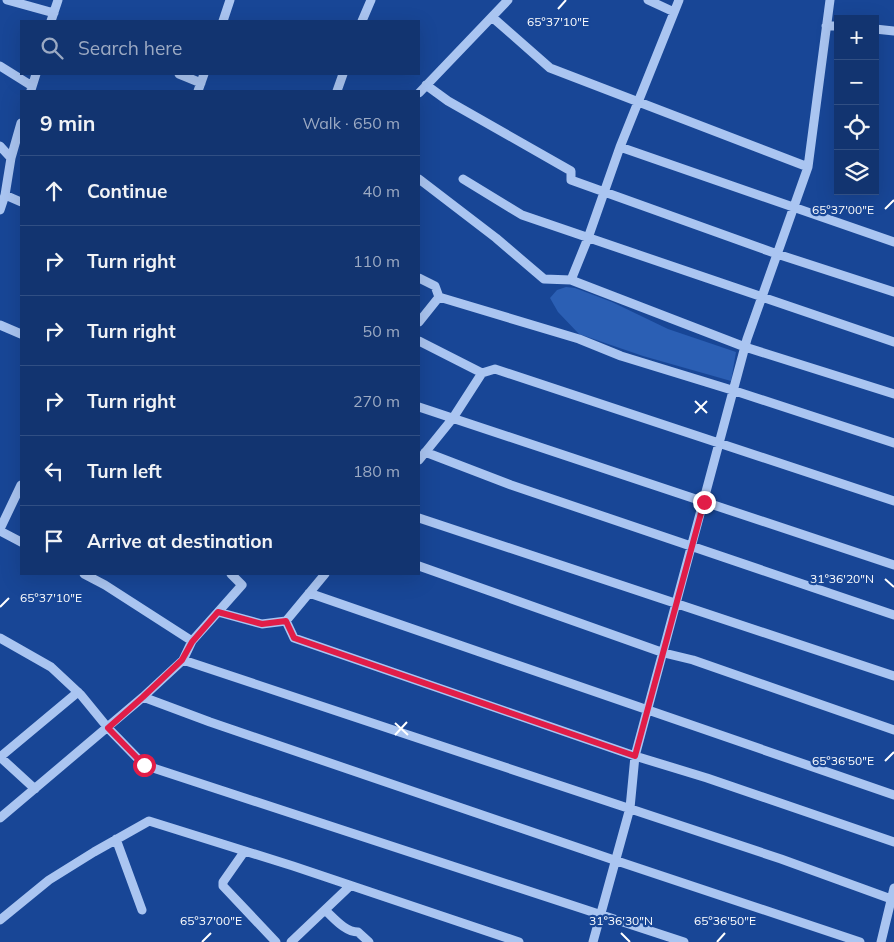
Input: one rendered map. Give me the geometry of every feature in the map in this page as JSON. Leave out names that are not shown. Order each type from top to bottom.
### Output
[{"type":"street","points":[[7,0],[52,19],[58,0]]},
{"type":"street","points":[[222,20],[230,0]]},
{"type":"street","points":[[362,20],[371,0]]},
{"type":"street","points":[[420,92],[508,0]]},
{"type":"street","points":[[648,0],[674,12]]},
{"type":"street","points":[[570,280],[588,238],[620,147],[679,0]]},
{"type":"street","points":[[593,942],[614,860],[630,808],[635,756],[745,347],[808,167],[830,0]]},
{"type":"street","points":[[492,17],[550,68],[808,167]]},
{"type":"street","points":[[826,26],[834,26]]},
{"type":"street","points":[[879,29],[894,31]]},
{"type":"street","points":[[0,66],[31,88],[36,75]]},
{"type":"street","points":[[181,75],[201,83]]},
{"type":"street","points":[[337,90],[343,75]]},
{"type":"street","points":[[426,85],[448,101],[571,171],[572,180],[777,254],[894,292]]},
{"type":"street","points":[[0,210],[5,195],[11,158],[20,127]]},
{"type":"street","points":[[0,146],[11,158]]},
{"type":"street","points":[[620,147],[894,242]]},
{"type":"street","points":[[463,178],[522,215],[894,342]]},
{"type":"street","points":[[420,180],[496,238],[544,279],[570,280],[745,347],[894,394]]},
{"type":"street","points":[[5,195],[20,202]]},
{"type":"street","points":[[420,278],[435,286],[439,298]]},
{"type":"street","points":[[420,321],[439,298]]},
{"type":"street","points":[[439,298],[579,339],[622,356],[894,444]]},
{"type":"street","points":[[0,325],[20,334]]},
{"type":"street","points":[[420,342],[482,374]]},
{"type":"street","points":[[420,459],[453,418],[482,374],[495,369],[894,501]]},
{"type":"street","points":[[420,407],[894,565]]},
{"type":"street","points":[[425,452],[511,485],[894,615]]},
{"type":"street","points":[[20,487],[0,530],[20,541]]},
{"type":"street","points":[[420,518],[894,676]]},
{"type":"street","points":[[420,566],[664,653],[693,660],[894,730]]},
{"type":"street","points":[[86,575],[105,585],[192,642]]},
{"type":"street","points":[[0,818],[108,728],[182,660],[192,642],[242,585],[232,575]]},
{"type":"street","points":[[218,612],[262,624],[286,621],[324,575]]},
{"type":"street","points":[[308,594],[894,795]]},
{"type":"street","points":[[286,621],[294,638],[635,756],[707,778],[894,842]]},
{"type":"street","points":[[0,638],[51,667],[78,692],[103,719],[108,728],[144,765],[684,942]]},
{"type":"street","points":[[182,660],[781,858],[893,899]]},
{"type":"street","points":[[35,789],[0,757],[78,692]]},
{"type":"street","points":[[143,697],[614,860],[860,942]]},
{"type":"street","points":[[0,920],[49,880],[116,839],[150,821],[519,942]]},
{"type":"street","points":[[116,839],[142,910]]},
{"type":"street","points":[[244,852],[223,882],[223,886],[276,942]]},
{"type":"street","points":[[292,942],[350,886]]},
{"type":"street","points":[[881,942],[893,899],[894,888]]},
{"type":"street","points":[[325,910],[343,926],[352,932],[358,932],[369,942]]},
{"type":"shaded area","points":[[566,287],[575,288],[612,302],[668,329],[736,352],[731,381],[643,356],[579,334],[558,312],[550,298],[557,290]]},
{"type":"route","points":[[144,765],[108,728],[182,660],[192,642],[218,612],[262,624],[286,621],[294,638],[635,756],[704,502]]}]
